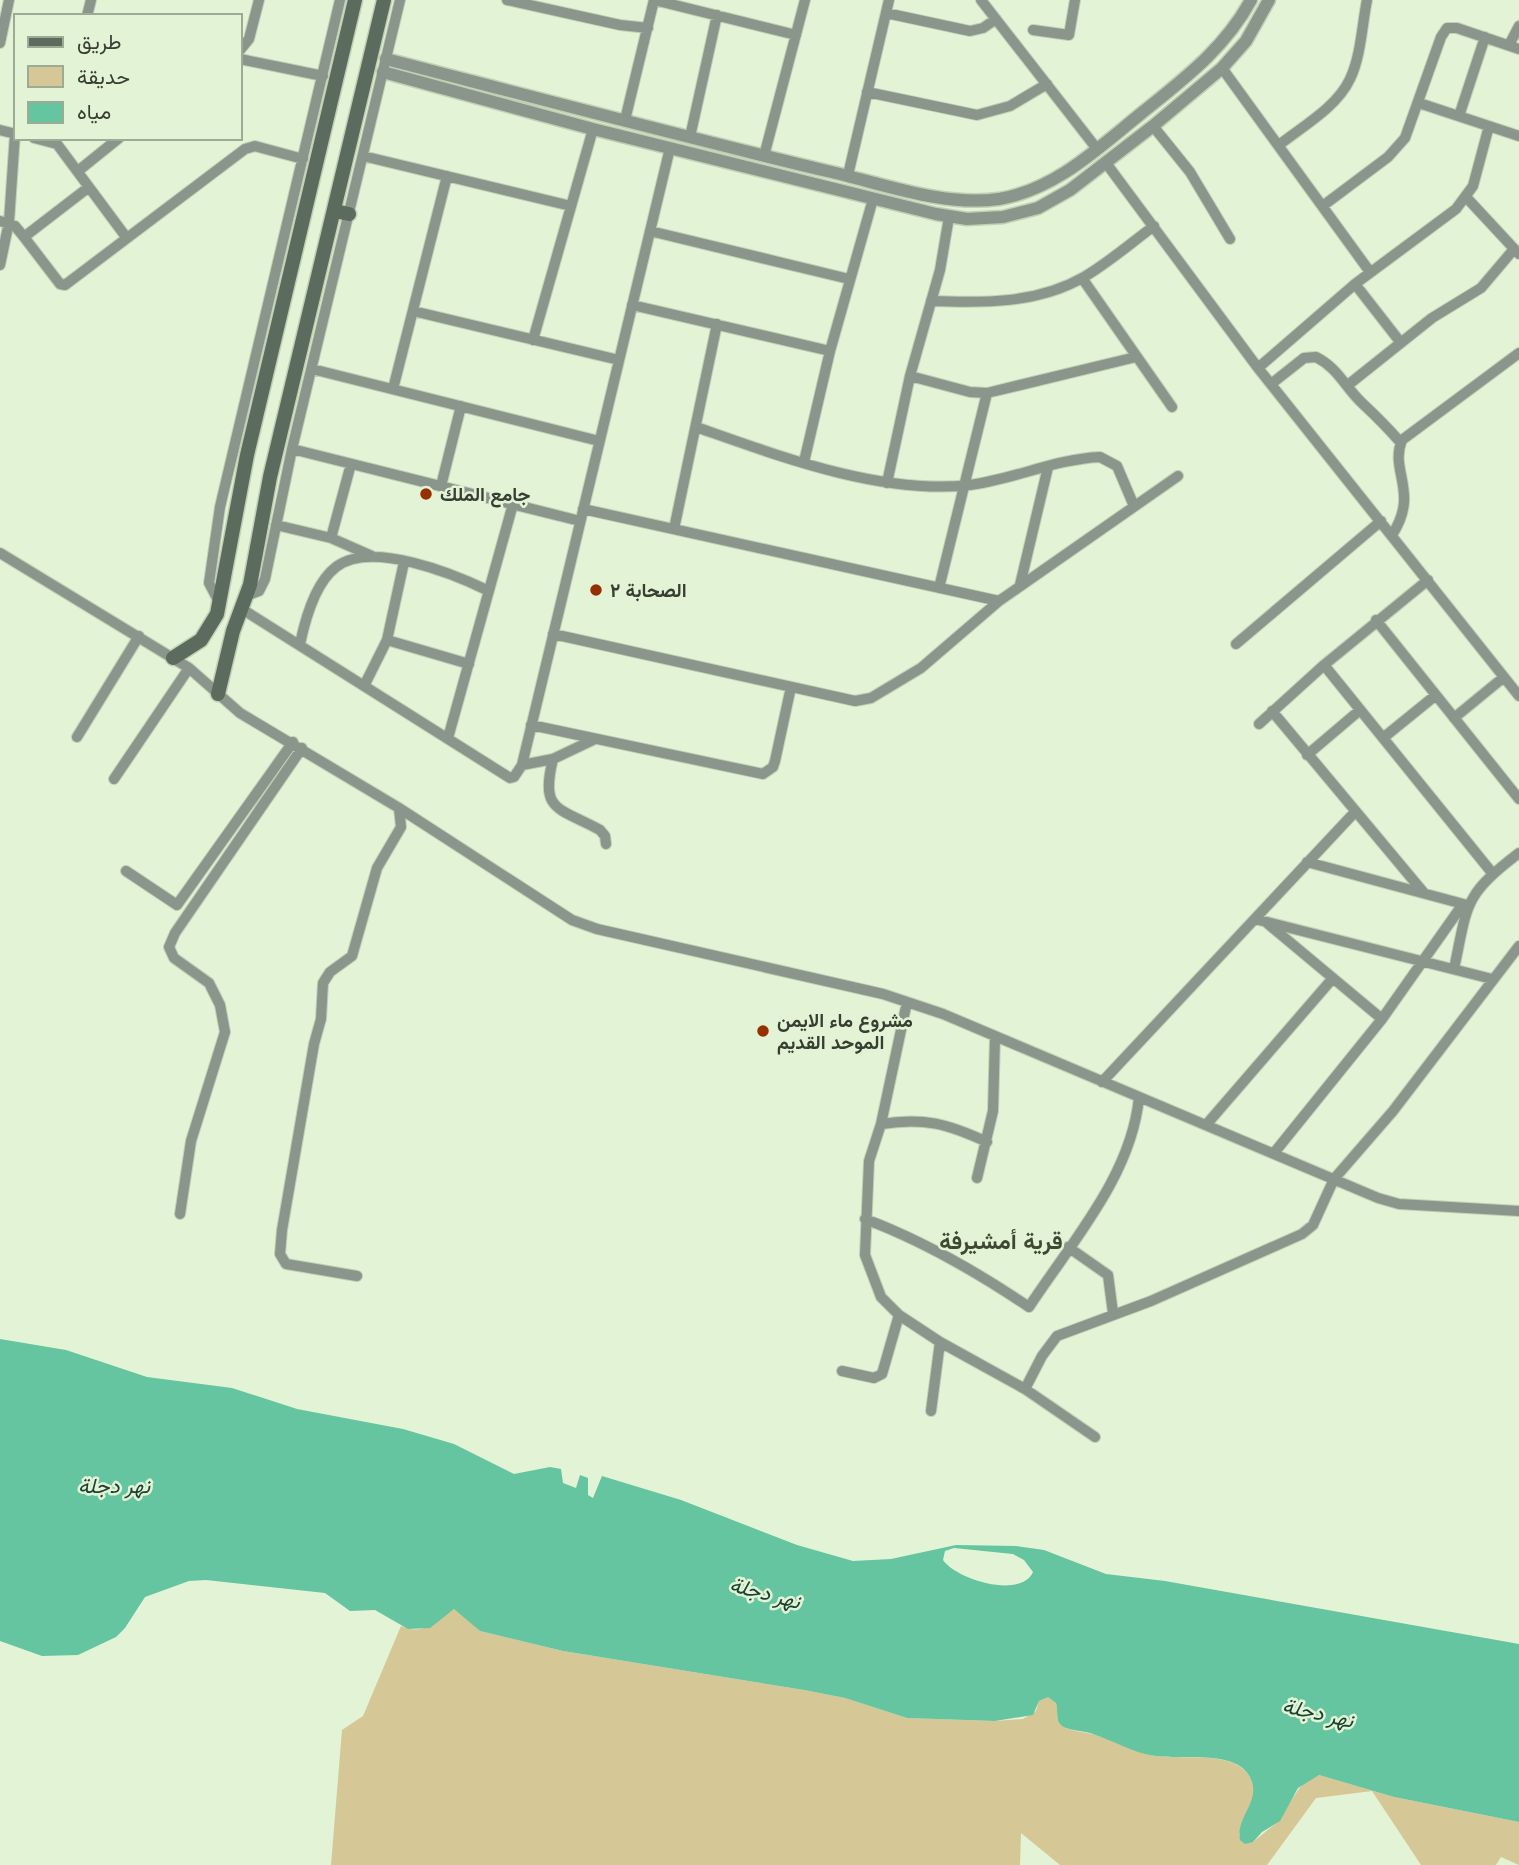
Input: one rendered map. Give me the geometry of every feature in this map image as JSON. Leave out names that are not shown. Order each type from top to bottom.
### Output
[{"type":"main road","points":[[173,658],[194,648],[213,624],[220,604],[240,484],[300,204],[355,0]]},
{"type":"main road","points":[[218,694],[233,631],[244,602],[270,477],[342,213],[384,0]]},
{"type":"main road","points":[[213,624],[233,631]]},
{"type":"street","points":[[0,43],[9,0]]},
{"type":"street","points":[[242,47],[249,38],[259,0]]},
{"type":"street","points":[[300,204],[303,159],[340,0]]},
{"type":"street","points":[[400,0],[363,156],[342,213],[312,369],[264,583],[259,591],[244,602],[300,644],[510,778],[514,777],[522,765],[670,148]]},
{"type":"street","points":[[506,0],[620,25],[648,27]]},
{"type":"street","points":[[625,120],[654,0],[796,35]]},
{"type":"street","points":[[764,156],[805,0]]},
{"type":"street","points":[[848,175],[889,0]]},
{"type":"street","points":[[981,0],[1097,149]]},
{"type":"street","points":[[1032,30],[1069,35],[1075,0]]},
{"type":"street","points":[[386,59],[764,156],[941,197],[983,200],[1011,197],[1038,188],[1075,166],[1214,52],[1235,27],[1251,0]]},
{"type":"street","points":[[383,72],[593,129],[873,199],[948,217],[985,219],[1021,213],[1055,200],[1106,163],[1222,68],[1246,41],[1269,0]]},
{"type":"street","points":[[1279,145],[1330,104],[1345,88],[1354,68],[1367,0]]},
{"type":"street","points":[[886,13],[970,31],[983,29],[996,19]]},
{"type":"street","points":[[691,137],[717,15]]},
{"type":"street","points":[[1324,205],[1397,149],[1419,103],[1443,32],[1452,27],[1514,47],[1519,26]]},
{"type":"street","points":[[1458,116],[1485,37]]},
{"type":"street","points":[[242,59],[323,76]]},
{"type":"street","points":[[1222,68],[1324,205],[1370,272]]},
{"type":"street","points":[[867,92],[977,115],[1000,111],[1047,83]]},
{"type":"street","points":[[1419,103],[1519,135]]},
{"type":"street","points":[[1153,126],[1190,172],[1230,239]]},
{"type":"street","points":[[1258,368],[1355,284],[1445,218],[1466,197],[1478,172],[1489,126]]},
{"type":"street","points":[[533,340],[593,129]]},
{"type":"street","points":[[0,265],[14,140]]},
{"type":"street","points":[[78,171],[116,140]]},
{"type":"street","points":[[58,141],[126,237]]},
{"type":"street","points":[[4,221],[24,237],[63,285],[245,149],[255,146],[303,159]]},
{"type":"street","points":[[734,164],[737,149]]},
{"type":"street","points":[[363,156],[571,206]]},
{"type":"street","points":[[1106,163],[1258,368],[1519,696]]},
{"type":"street","points":[[1075,166],[1085,179]]},
{"type":"street","points":[[393,389],[447,176]]},
{"type":"street","points":[[24,237],[89,187]]},
{"type":"street","points":[[1348,385],[1440,312],[1481,288],[1517,251],[1466,197]]},
{"type":"street","points":[[804,462],[830,351],[873,199]]},
{"type":"street","points":[[887,483],[910,376],[944,252],[948,217]]},
{"type":"street","points":[[931,302],[979,303],[1021,299],[1082,278],[1154,226]]},
{"type":"street","points":[[650,231],[849,279]]},
{"type":"street","points":[[1082,278],[1172,407]]},
{"type":"street","points":[[1355,284],[1401,343]]},
{"type":"street","points":[[632,305],[830,351]]},
{"type":"street","points":[[413,311],[619,360]]},
{"type":"street","points":[[674,529],[717,324]]},
{"type":"street","points":[[1401,443],[1519,353]]},
{"type":"street","points":[[1271,383],[1312,356],[1336,369],[1401,443],[1406,504],[1403,517],[1392,535]]},
{"type":"street","points":[[910,376],[970,392],[987,393],[1136,357]]},
{"type":"street","points":[[312,369],[599,441]]},
{"type":"street","points":[[939,588],[987,393]]},
{"type":"street","points":[[440,486],[461,406]]},
{"type":"street","points":[[696,427],[804,462],[908,486],[963,485],[1094,457],[1107,458],[1117,466],[1134,506]]},
{"type":"street","points":[[292,449],[580,521]]},
{"type":"street","points":[[331,538],[351,464]]},
{"type":"street","points":[[1020,585],[1048,467]]},
{"type":"street","points":[[553,634],[855,701],[871,698],[921,668],[1020,585],[1178,476]]},
{"type":"street","points":[[448,738],[513,504]]},
{"type":"street","points":[[583,509],[999,601]]},
{"type":"street","points":[[1236,644],[1381,521]]},
{"type":"street","points":[[276,525],[331,538],[374,557],[447,573],[489,591]]},
{"type":"street","points":[[0,553],[189,668],[240,713],[400,808],[572,920],[597,929],[907,1002],[1334,1179],[1399,1203],[1519,1211]]},
{"type":"street","points":[[300,644],[315,598],[336,567],[374,557]]},
{"type":"street","points":[[364,686],[387,640],[404,562]]},
{"type":"street","points":[[1259,724],[1376,620],[1428,580]]},
{"type":"street","points":[[1376,620],[1519,799]]},
{"type":"street","points":[[77,737],[139,636]]},
{"type":"street","points":[[387,640],[469,664]]},
{"type":"street","points":[[1324,665],[1493,874]]},
{"type":"street","points":[[114,779],[189,668]]},
{"type":"street","points":[[1454,718],[1504,677]]},
{"type":"street","points":[[531,725],[763,774],[775,761],[791,687]]},
{"type":"street","points":[[1382,738],[1436,695]]},
{"type":"street","points":[[1307,755],[1360,710]]},
{"type":"street","points":[[1272,711],[1354,813],[1424,893]]},
{"type":"street","points":[[522,765],[553,759],[595,739]]},
{"type":"street","points":[[126,871],[177,905],[297,745]]},
{"type":"street","points":[[180,1214],[191,1141],[225,1032],[220,1005],[209,983],[174,958],[169,947],[174,933],[297,745]]},
{"type":"street","points":[[553,759],[547,784],[548,797],[556,806],[603,832],[606,844]]},
{"type":"street","points":[[357,1276],[286,1264],[280,1254],[282,1230],[321,1019],[320,994],[330,972],[352,956],[377,868],[401,827],[400,808]]},
{"type":"street","points":[[1102,1082],[1259,919],[1307,862],[1354,813]]},
{"type":"street","points":[[1274,1153],[1382,1019],[1477,888],[1519,853]]},
{"type":"street","points":[[1307,862],[1465,904]]},
{"type":"street","points":[[1454,969],[1465,904]]},
{"type":"street","points":[[1259,919],[1492,979]]},
{"type":"street","points":[[1259,919],[1382,1019]]},
{"type":"street","points":[[1025,1389],[1053,1340],[1113,1313],[1151,1301],[1303,1234],[1313,1225],[1334,1179],[1393,1111],[1519,946]]},
{"type":"street","points":[[1206,1125],[1333,978]]},
{"type":"street","points":[[907,1002],[881,1124],[869,1161],[864,1219],[865,1255],[881,1297],[899,1314],[940,1342],[1025,1389],[1095,1437]]},
{"type":"street","points":[[977,1178],[993,1111],[995,1037]]},
{"type":"street","points":[[864,1219],[901,1232],[966,1265],[1029,1307],[1099,1203],[1115,1173],[1137,1127],[1139,1097]]},
{"type":"street","points":[[881,1124],[912,1119],[951,1126],[987,1142]]},
{"type":"street","points":[[1068,1247],[1108,1275],[1113,1313]]},
{"type":"street","points":[[842,1371],[874,1377],[882,1374],[899,1314]]},
{"type":"street","points":[[931,1411],[940,1342]]},
{"type":"green space","points":[[451,1609],[457,1610],[480,1631],[563,1651],[804,1690],[845,1698],[907,1718],[995,1721],[1023,1719],[1036,1711],[1039,1701],[1047,1696],[1056,1703],[1059,1722],[1067,1728],[1096,1735],[1151,1755],[1210,1758],[1237,1765],[1247,1773],[1254,1792],[1239,1836],[1253,1842],[1275,1824],[1305,1780],[1319,1775],[1394,1797],[1519,1822],[1519,1865],[1501,1857],[1496,1865],[1421,1865],[1372,1791],[1316,1798],[1267,1865],[1060,1865],[1021,1833],[1020,1865],[331,1865],[342,1730],[363,1716],[401,1626],[422,1629]]},
{"type":"water","name":"نهر دجلة","points":[[0,1339],[66,1350],[147,1377],[232,1388],[297,1409],[403,1429],[454,1444],[514,1474],[550,1467],[561,1469],[563,1483],[576,1488],[580,1475],[588,1478],[588,1495],[593,1498],[602,1476],[681,1500],[797,1545],[853,1561],[891,1559],[956,1545],[1016,1546],[1044,1550],[1106,1574],[1165,1581],[1519,1644],[1519,1822],[1394,1797],[1319,1775],[1298,1788],[1280,1821],[1262,1832],[1253,1842],[1245,1844],[1240,1840],[1240,1831],[1253,1791],[1248,1774],[1240,1766],[1218,1759],[1147,1754],[1090,1733],[1065,1728],[1059,1722],[1056,1703],[1048,1697],[1039,1701],[1033,1715],[995,1721],[907,1718],[845,1698],[804,1690],[563,1651],[480,1631],[454,1609],[430,1628],[408,1629],[375,1610],[350,1611],[325,1593],[206,1580],[189,1581],[145,1597],[116,1637],[78,1655],[42,1656],[0,1641]],"holes":[[[954,1548],[1013,1554],[1024,1560],[1033,1572],[1026,1580],[1016,1584],[989,1584],[974,1580],[943,1560],[945,1551]]]},
{"type":"place","name":"جامع الملك","points":[[426,494]]},
{"type":"place","name":"الصحابة ٢","points":[[596,590]]},
{"type":"place","name":"مشروع ماء الايمن الموحد القديم","points":[[763,1031]]},
{"type":"district","name":"قرية أمشيرفة","points":[[1001,1241]]}]
